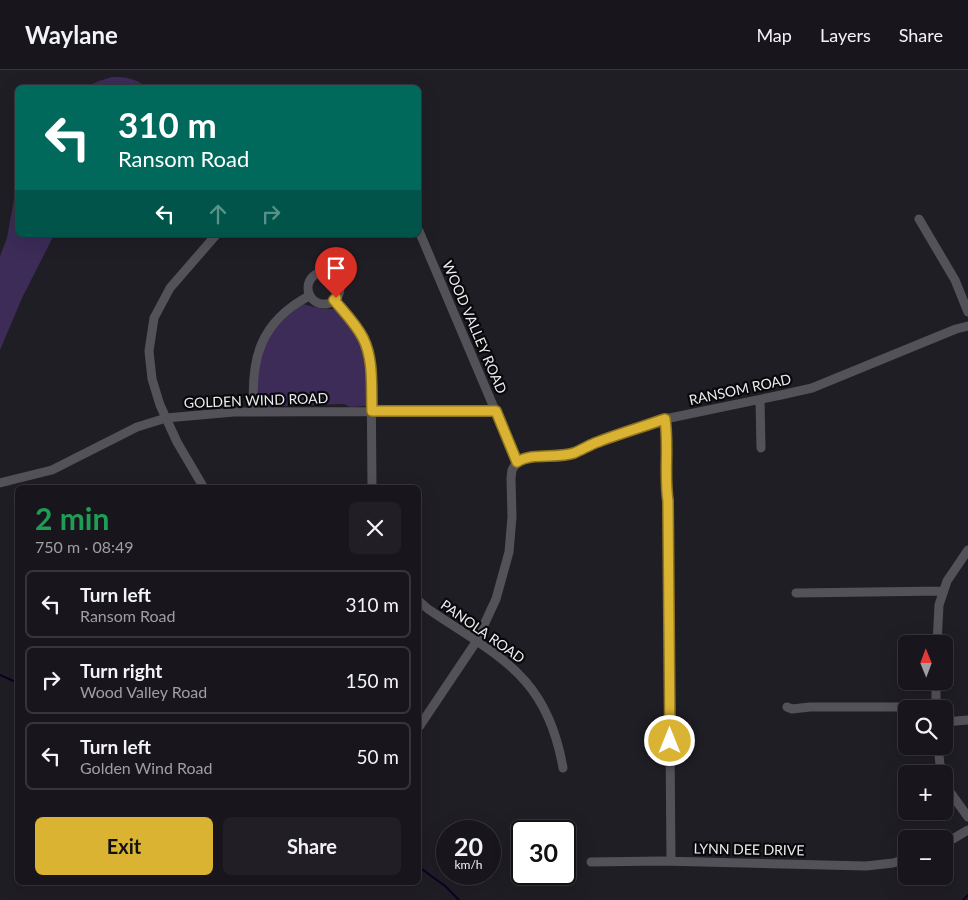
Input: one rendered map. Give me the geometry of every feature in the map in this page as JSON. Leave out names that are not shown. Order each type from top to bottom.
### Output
[{"type":"street","points":[[919,219],[955,280],[968,312]]},
{"type":"street","name":"WOOD VALLEY ROAD","points":[[421,236],[496,411],[516,464],[511,478],[511,540],[506,569],[491,612],[476,642],[421,724]]},
{"type":"street","points":[[202,485],[177,442],[166,418],[152,379],[149,350],[154,318],[170,288],[214,237]]},
{"type":"street","points":[[319,272],[327,272],[336,277],[339,284],[338,295],[334,300],[328,304],[321,304],[309,296],[307,289],[310,278],[319,272]]},
{"type":"street","points":[[254,412],[254,370],[258,351],[277,320],[292,305],[309,296]]},
{"type":"street","points":[[334,300],[363,337],[368,350],[371,365],[372,485]]},
{"type":"street","name":"RANSOM ROAD","points":[[516,464],[522,459],[531,457],[574,453],[600,441],[665,419],[812,388],[956,329],[968,326]]},
{"type":"street","points":[[760,400],[761,448]]},
{"type":"street","name":"GOLDEN WIND ROAD","points":[[0,482],[52,470],[137,427],[166,418],[254,412],[496,411]]},
{"type":"street","points":[[665,419],[667,450],[665,480],[668,501],[671,861]]},
{"type":"street","points":[[937,635],[939,605],[943,591],[947,581],[968,550]]},
{"type":"street","points":[[796,593],[943,591]]},
{"type":"street","name":"PANOLA ROAD","points":[[421,603],[501,658],[523,676],[541,701],[554,729],[563,768]]},
{"type":"street","points":[[787,707],[792,709],[827,707],[898,708]]},
{"type":"street","points":[[953,721],[968,720]]},
{"type":"street","points":[[953,796],[968,817]]},
{"type":"street","points":[[953,839],[968,830]]},
{"type":"street","name":"LYNN DEE DRIVE","points":[[591,862],[671,861],[866,866],[898,862]]},
{"type":"shaded area","points":[[112,77],[121,77],[143,85],[90,85]]},
{"type":"shaded area","points":[[15,193],[15,237],[53,237],[22,298],[0,350],[0,256],[7,238]]},
{"type":"shaded area","points":[[303,304],[322,309],[336,309],[353,329],[366,359],[368,402],[365,406],[350,407],[344,404],[281,406],[266,409],[258,406],[258,373],[264,348],[278,326]]},
{"type":"waterway","points":[[0,675],[15,682]]},
{"type":"waterway","points":[[421,868],[445,886],[459,900]]},
{"type":"waterway","points":[[963,900],[968,895]]},
{"type":"route","points":[[336,298],[334,300],[363,337],[368,350],[371,365],[372,411],[496,411],[517,462],[531,457],[550,457],[574,453],[593,444],[665,419],[667,430],[665,480],[668,501],[670,741]]}]
